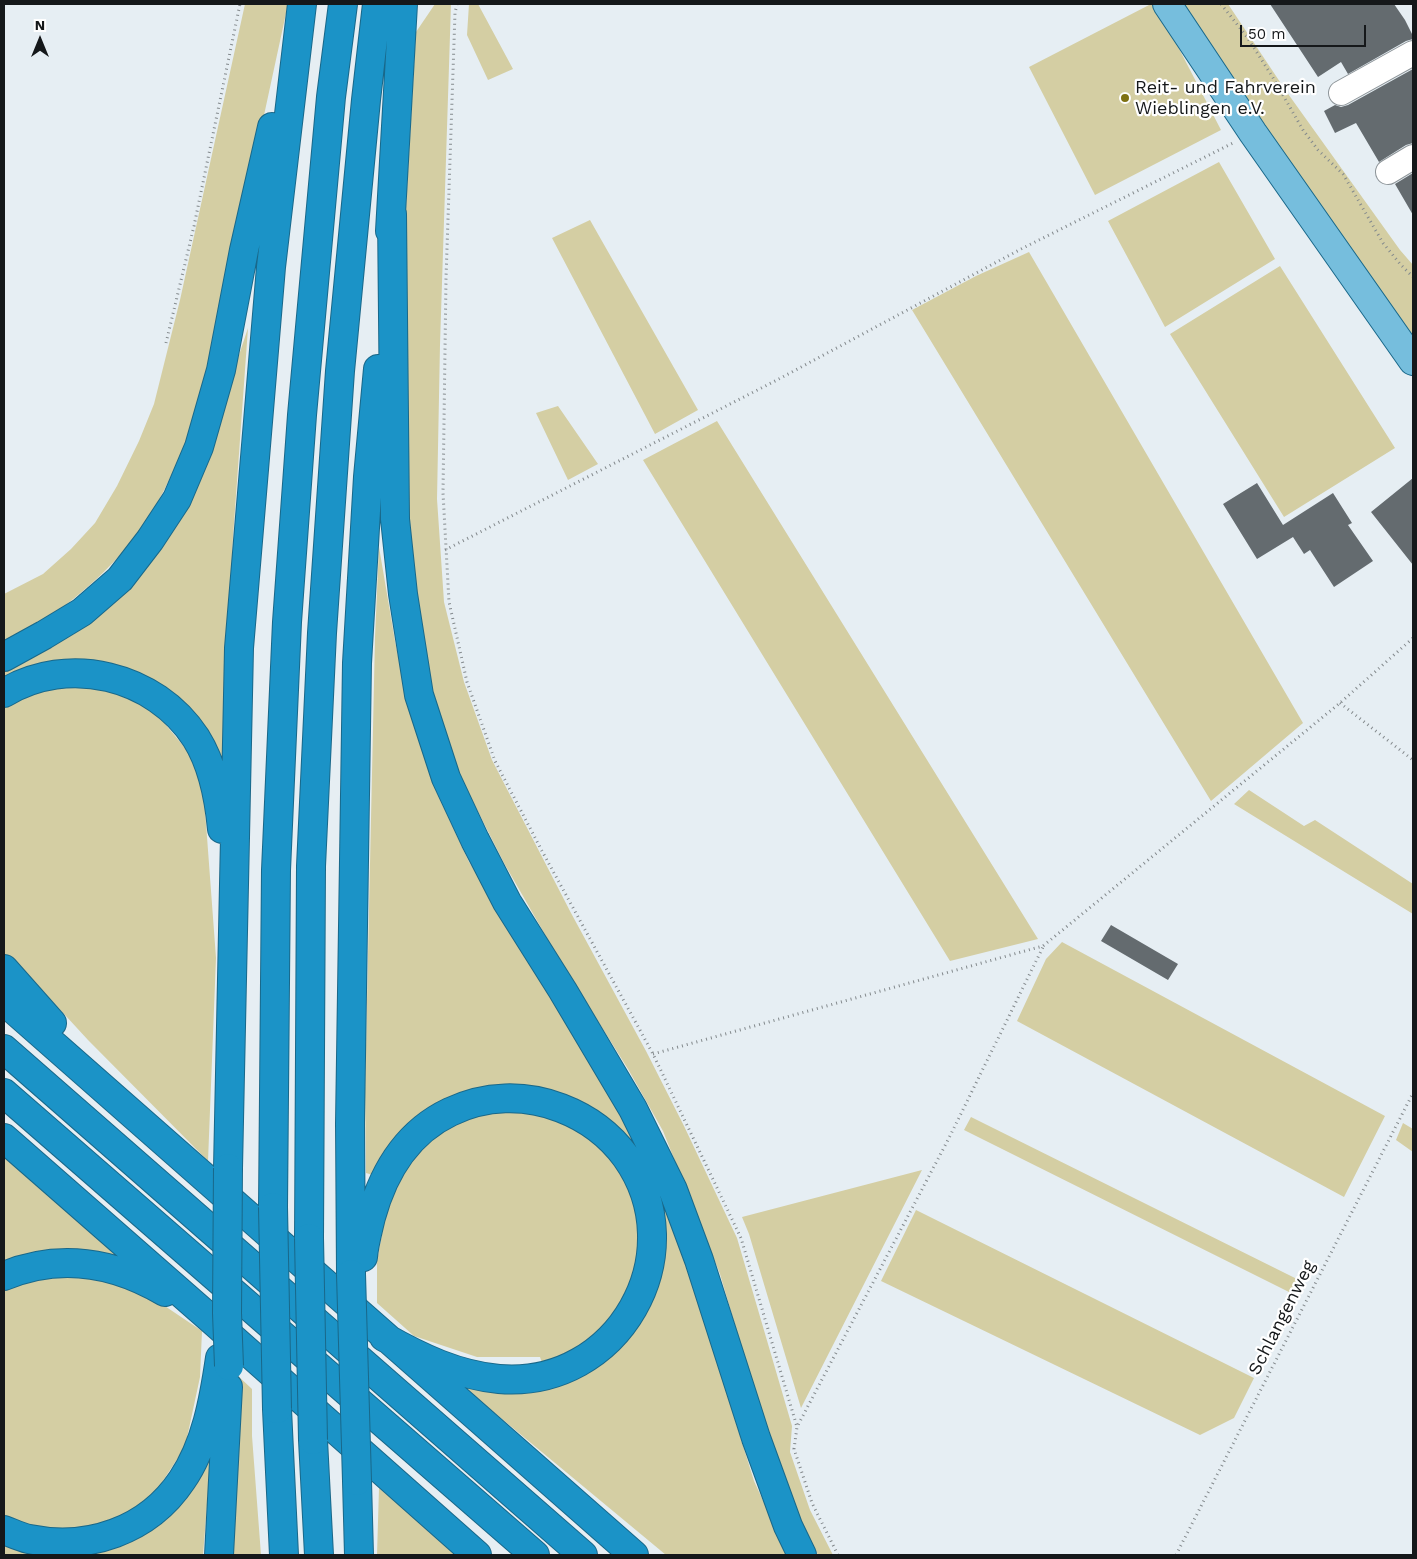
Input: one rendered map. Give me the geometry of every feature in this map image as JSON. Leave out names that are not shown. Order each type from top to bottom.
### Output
[{"type":"highway","points":[[4,656],[82,612],[120,579],[150,540],[177,499],[199,447],[221,370],[244,250],[301,4]]},
{"type":"highway","points":[[219,1555],[225,1362],[220,1317],[228,1168],[239,648],[271,267],[301,4]]},
{"type":"highway","points":[[284,1555],[277,1409],[273,1207],[276,870],[287,622],[302,415],[331,97],[343,4]]},
{"type":"highway","points":[[319,1555],[313,1440],[309,1238],[310,866],[322,633],[340,371],[377,4]]},
{"type":"highway","points":[[359,1555],[354,1326],[357,1279],[350,1123],[357,663],[368,477],[392,214],[403,4]]},
{"type":"highway","points":[[392,214],[395,519],[403,594],[419,695],[446,778],[475,840],[507,902],[563,991],[633,1109],[673,1190],[699,1260],[756,1438],[788,1526],[802,1555]]},
{"type":"highway","points":[[4,693],[29,681],[50,675],[70,673],[91,674],[132,684],[168,706],[183,721],[202,750],[213,776],[222,823],[232,931]]},
{"type":"highway","points":[[4,969],[38,1009],[102,1075],[118,1102]]},
{"type":"highway","points":[[4,1001],[634,1555]]},
{"type":"highway","points":[[4,1049],[582,1555]]},
{"type":"highway","points":[[4,1093],[535,1555]]},
{"type":"highway","points":[[357,1279],[380,1187],[389,1168],[410,1141],[431,1123],[449,1112],[468,1105],[509,1098],[537,1101],[570,1111],[604,1133],[619,1148],[641,1183],[649,1209],[652,1243],[650,1264],[645,1284],[637,1303],[626,1321],[613,1336],[580,1362],[541,1376],[521,1379],[500,1379],[465,1373],[438,1365],[384,1337]]},
{"type":"highway","points":[[4,1138],[220,1317],[477,1555]]},
{"type":"highway","points":[[4,1276],[18,1270],[41,1265],[65,1262],[91,1264],[122,1271],[220,1317]]},
{"type":"highway","points":[[4,1530],[27,1538],[70,1543],[96,1540],[126,1530],[146,1518],[166,1500],[183,1480],[197,1451],[207,1423],[215,1388],[225,1362]]},
{"type":"main road","points":[[1167,4],[1253,133],[1413,361]]},
{"type":"lane","points":[[1340,94],[1413,53]]},
{"type":"lane","points":[[1388,172],[1413,157]]},
{"type":"path","points":[[166,344],[194,226],[240,4]]},
{"type":"path","points":[[457,4],[455,13],[446,278],[443,493],[449,602],[467,682],[495,761],[653,1054],[741,1238],[797,1427]]},
{"type":"path","points":[[1221,4],[1257,52],[1303,130],[1318,150],[1344,174],[1383,243],[1401,266],[1413,277]]},
{"type":"path","points":[[445,550],[777,380],[1021,250],[1253,133]]},
{"type":"path","points":[[653,1054],[1043,946],[1340,703],[1413,638]]},
{"type":"path","points":[[1340,703],[1413,760]]},
{"type":"path","points":[[838,1555],[812,1504],[794,1449],[797,1427],[944,1146],[1043,946]]},
{"type":"path","name":"Schlangenweg","points":[[1176,1555],[1413,1093]]},
{"type":"shaded area","points":[[245,4],[288,4],[203,398],[164,490],[148,519],[125,550],[97,579],[66,605],[35,627],[4,642],[4,594],[43,574],[71,549],[95,523],[117,486],[139,441],[154,404],[180,300]]},
{"type":"shaded area","points":[[435,4],[451,4],[437,499],[444,602],[464,682],[492,760],[571,913],[646,1051],[737,1238],[792,1426],[790,1452],[810,1510],[833,1555],[818,1555],[803,1525],[749,1373],[720,1274],[663,1131],[628,1069],[559,959],[504,863],[459,774],[430,686],[411,589],[405,505],[405,224],[416,32]]},
{"type":"shaded area","points":[[469,4],[478,4],[513,69],[488,80],[467,35]]},
{"type":"shaded area","name":"Reit- und Fahrverein Wieblingen e.V.","points":[[1151,4],[1156,4],[1221,130],[1095,195],[1029,67]]},
{"type":"shaded area","points":[[1184,4],[1228,4],[1286,91],[1400,250],[1413,265],[1413,335],[1341,238]]},
{"type":"shaded area","points":[[1219,162],[1275,259],[1165,327],[1108,221]]},
{"type":"shaded area","points":[[590,220],[698,410],[655,434],[552,238]]},
{"type":"shaded area","points":[[1029,252],[1303,723],[1211,801],[912,310],[976,276]]},
{"type":"shaded area","points":[[1280,266],[1395,448],[1284,517],[1170,334]]},
{"type":"shaded area","points":[[248,328],[233,537],[223,768],[161,719],[190,754],[203,783],[216,958],[208,1161],[88,1040],[19,965],[4,973],[4,671],[74,634],[121,590],[228,388]]},
{"type":"shaded area","points":[[558,406],[598,464],[568,480],[536,413]]},
{"type":"shaded area","points":[[717,421],[1038,939],[950,961],[643,460]]},
{"type":"shaded area","points":[[379,547],[408,705],[436,791],[469,862],[556,999],[641,1150],[671,1220],[754,1481],[788,1555],[666,1555],[455,1380],[549,1384],[540,1357],[477,1357],[414,1336],[377,1303],[377,1261],[387,1207],[373,1175],[366,1173],[365,1091],[375,637]]},
{"type":"shaded area","points":[[1249,790],[1304,826],[1315,820],[1413,884],[1413,914],[1234,804]]},
{"type":"shaded area","points":[[1062,942],[1385,1116],[1344,1197],[1017,1021],[1046,959]]},
{"type":"shaded area","points":[[971,1117],[1303,1282],[1295,1295],[964,1130]]},
{"type":"shaded area","points":[[1403,1123],[1413,1129],[1413,1152],[1396,1140]]},
{"type":"shaded area","points":[[4,1155],[125,1261],[56,1250],[4,1263]]},
{"type":"shaded area","points":[[922,1170],[801,1408],[749,1234],[742,1217]]},
{"type":"shaded area","points":[[916,1210],[1254,1378],[1234,1418],[1200,1435],[881,1281]]},
{"type":"shaded area","points":[[78,1274],[138,1288],[202,1331],[200,1377],[185,1447],[155,1493],[207,1455],[211,1456],[203,1555],[4,1555],[4,1276],[9,1285]]},
{"type":"shaded area","points":[[236,1374],[252,1389],[252,1436],[261,1555],[225,1555]]},
{"type":"shaded area","points":[[379,1488],[458,1555],[377,1555]]},
{"type":"building","points":[[1270,4],[1394,4],[1405,20],[1413,39],[1406,41],[1348,74],[1341,62],[1318,77]]},
{"type":"building","points":[[1413,69],[1413,143],[1406,145],[1379,162],[1356,123],[1335,133],[1324,111],[1335,105],[1341,107],[1348,105]]},
{"type":"building","points":[[1413,173],[1413,215],[1395,184]]},
{"type":"building","points":[[1413,478],[1413,565],[1371,512]]},
{"type":"building","points":[[1257,483],[1283,525],[1333,493],[1352,523],[1348,525],[1373,561],[1334,587],[1310,550],[1304,554],[1293,537],[1257,559],[1223,504]]},
{"type":"building","points":[[1111,925],[1178,964],[1168,980],[1101,941]]},
{"type":"place","name":"Reit- und Fahrverein Wieblingen e.V.","points":[[1125,98]]}]
